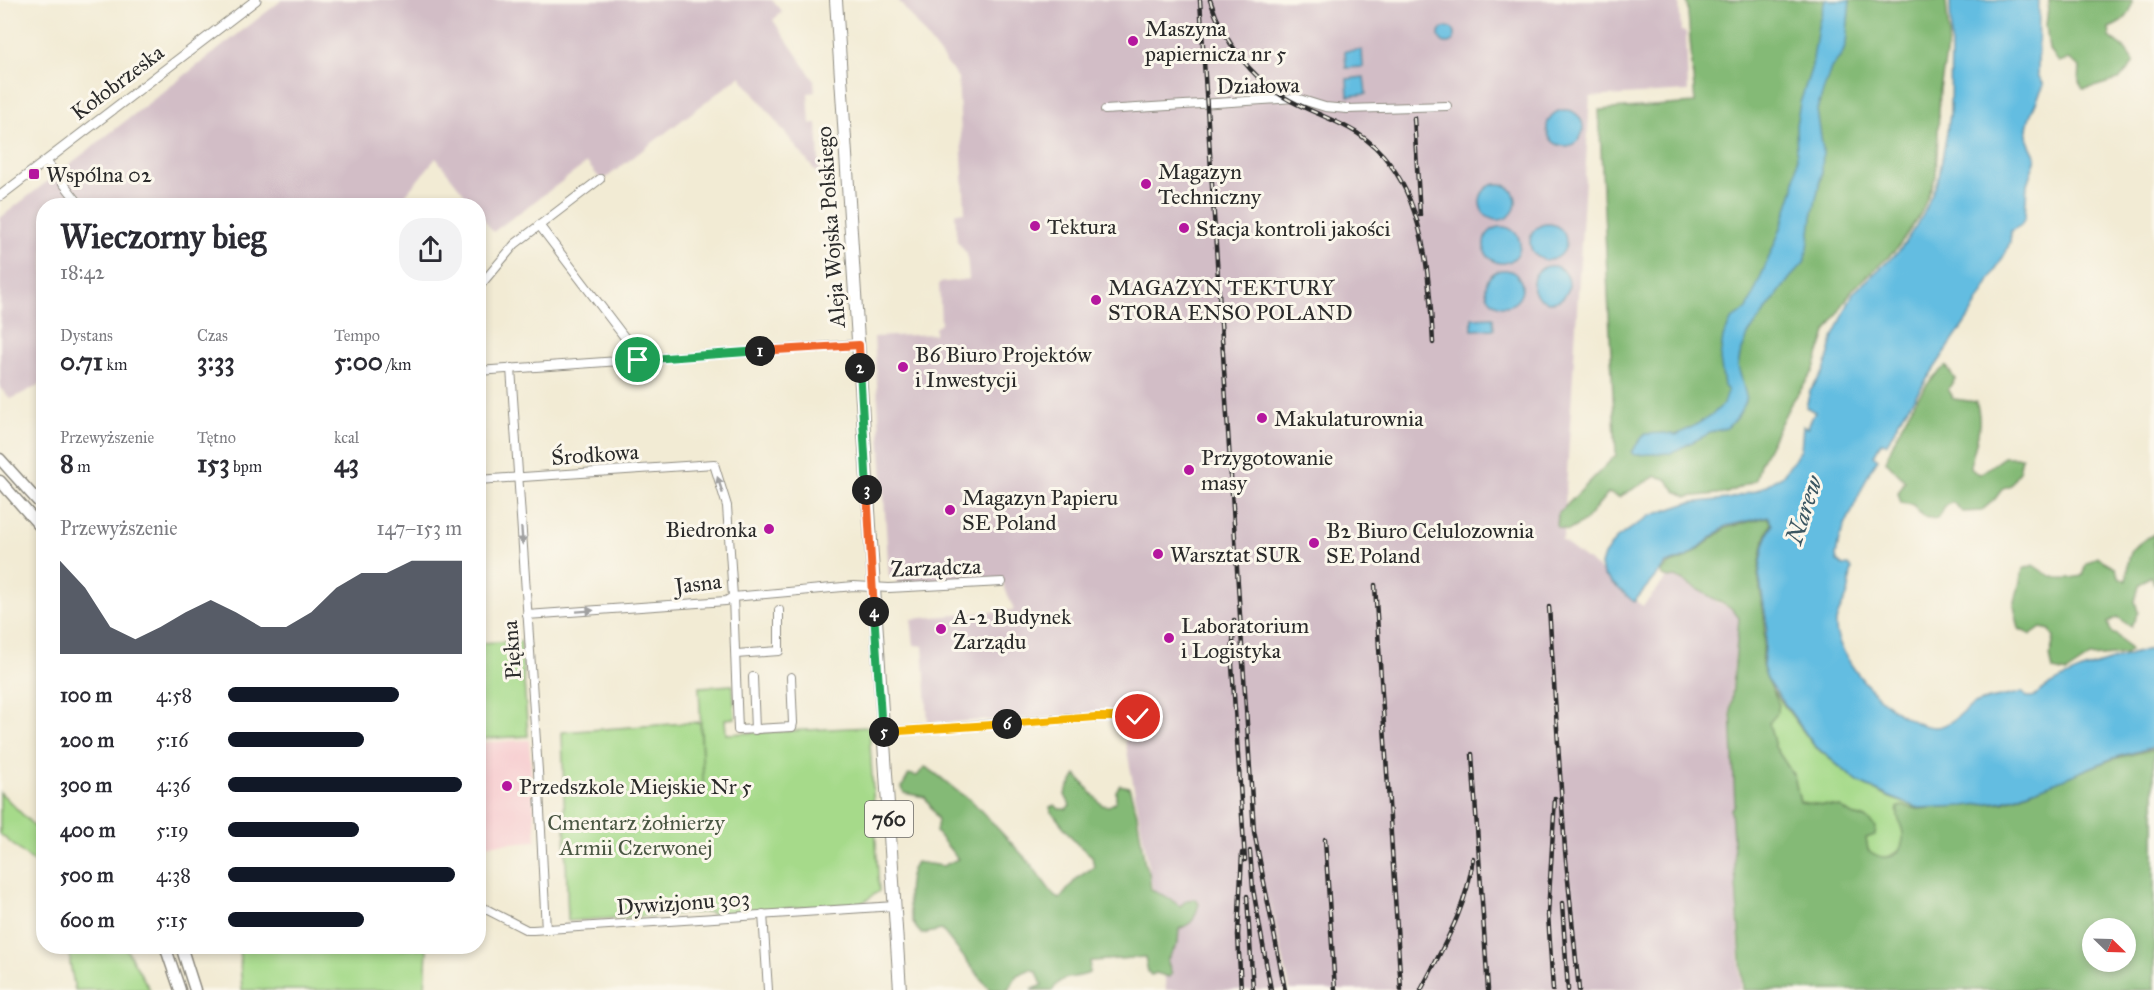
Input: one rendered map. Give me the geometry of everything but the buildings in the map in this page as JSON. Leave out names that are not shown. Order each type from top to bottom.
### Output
[{"type":"main road","name":"Aleja Wojska Polskiego","points":[[836,0],[859,345],[872,586],[900,990]]},
{"type":"main road","points":[[0,459],[36,499]]},
{"type":"main road","points":[[0,481],[36,522]]},
{"type":"main road","points":[[168,954],[180,990]]},
{"type":"main road","points":[[184,954],[195,990]]},
{"type":"street","name":"Kołobrzeska","points":[[0,196],[256,0]]},
{"type":"street","name":"Działowa","points":[[1105,110],[1296,98],[1325,107],[1347,109],[1447,106]]},
{"type":"street","points":[[46,161],[75,198]]},
{"type":"street","points":[[486,278],[510,249],[600,179]]},
{"type":"street","points":[[539,225],[635,351],[638,360]]},
{"type":"street","points":[[486,370],[859,345]]},
{"type":"street","name":"Piękna","points":[[511,368],[538,771],[546,930]]},
{"type":"street","name":"Środkowa","points":[[486,480],[714,464],[727,506],[734,597]]},
{"type":"street","name":"Zarządcza","points":[[872,586],[889,588],[1002,582]]},
{"type":"street","name":"Jasna","points":[[527,615],[726,601],[734,597],[872,586]]},
{"type":"street","points":[[734,597],[738,730],[789,728],[793,725],[791,677]]},
{"type":"street","points":[[736,654],[779,651],[779,610]]},
{"type":"street","points":[[753,677],[755,730]]},
{"type":"street","points":[[882,732],[1096,717],[1138,717],[1141,714]]},
{"type":"street","name":"Dywizjonu 303","points":[[486,909],[528,930],[546,930],[895,906]]},
{"type":"street","points":[[763,914],[768,990]]},
{"type":"shaded area","points":[[282,0],[772,0],[782,12],[773,20],[814,80],[815,92],[808,93],[810,124],[817,124],[820,177],[740,76],[602,181],[587,163],[493,232],[486,222],[486,198],[467,198],[436,158],[403,198],[36,198],[36,386],[11,399],[0,388],[0,218]]},
{"type":"shaded area","points":[[898,0],[1679,0],[1681,31],[1686,32],[1688,91],[1590,97],[1563,539],[1561,540],[1643,606],[1675,568],[1713,592],[1716,602],[1738,613],[1740,625],[1730,709],[1735,805],[1731,809],[1741,990],[1290,990],[1268,888],[1287,990],[1166,990],[1159,922],[1125,740],[1146,734],[1151,729],[1150,712],[928,723],[923,646],[914,645],[911,619],[1014,610],[1001,579],[897,584],[896,577],[889,577],[874,337],[935,334],[935,328],[941,324],[939,283],[969,279],[967,254],[957,241],[955,213],[965,212],[958,78]]},
{"type":"shaded area","points":[[529,740],[536,841],[486,845],[486,743]]},
{"type":"green space","points":[[1687,0],[1946,0],[1949,37],[1940,89],[1936,176],[1921,213],[1897,249],[1852,290],[1826,332],[1813,372],[1790,405],[1760,464],[1756,480],[1727,493],[1687,497],[1676,491],[1666,479],[1656,476],[1619,497],[1608,493],[1585,521],[1568,531],[1557,527],[1558,514],[1616,455],[1599,110],[1695,103]]},
{"type":"green space","points":[[2049,0],[2132,0],[2128,15],[2109,28],[2110,37],[2124,48],[2134,62],[2119,80],[2083,89],[2079,82],[2080,67],[2069,59],[2059,62],[2049,50],[2046,25]]},
{"type":"green space","points":[[1946,366],[1955,379],[1948,389],[1954,399],[1976,402],[1979,418],[1978,434],[1970,466],[1975,472],[1980,474],[2004,457],[2022,457],[2019,471],[2011,485],[2003,488],[1995,499],[1981,511],[1963,512],[1952,502],[1945,507],[1937,519],[1923,517],[1913,505],[1901,503],[1898,493],[1905,481],[1886,461],[1896,436],[1918,396],[1936,374]]},
{"type":"green space","points":[[1767,517],[1771,523],[1763,544],[1758,574],[1765,624],[1762,666],[1779,705],[1776,715],[1769,723],[1775,747],[1794,776],[1800,802],[1840,807],[1852,815],[1865,818],[1876,827],[1875,835],[1866,838],[1868,850],[1873,854],[1890,857],[1898,852],[1903,839],[1903,831],[1897,812],[1898,807],[1918,809],[2004,802],[2113,759],[2154,749],[2154,990],[1743,990],[1731,809],[1735,805],[1731,709],[1739,618],[1732,609],[1676,577],[1662,576],[1661,572],[1668,565],[1687,558],[1726,528]]},
{"type":"green space","points":[[2154,534],[2154,584],[2150,576],[2139,586],[2135,601],[2138,612],[2131,627],[2118,617],[2108,622],[2111,633],[2117,635],[2130,650],[2125,654],[2090,657],[2066,673],[2053,670],[2050,656],[2054,638],[2050,630],[2041,628],[2031,635],[2019,629],[2014,606],[2023,569],[2033,565],[2056,578],[2074,578],[2082,576],[2086,564],[2097,557],[2115,567],[2120,579],[2127,580],[2129,557],[2139,543]]},
{"type":"green space","points":[[521,641],[528,736],[486,739],[486,643]]},
{"type":"green space","name":"Cmentarz żołnierzy Armii Czerwonej","points":[[733,685],[735,718],[725,719],[726,734],[869,727],[879,891],[862,903],[568,921],[562,732],[700,722],[704,796],[699,687]]},
{"type":"green space","points":[[1774,692],[1814,746],[1858,782],[1890,798],[1919,808],[2004,802],[2021,795],[2028,803],[1890,856],[1876,855],[1868,850],[1866,838],[1871,836],[1865,818],[1852,815],[1840,807],[1800,803],[1794,776],[1775,747],[1769,723],[1777,708]]},
{"type":"green space","points":[[925,767],[971,800],[1030,863],[1055,897],[1060,899],[1077,878],[1094,867],[1092,856],[1077,844],[1050,807],[1055,805],[1059,809],[1066,809],[1070,805],[1065,795],[1076,775],[1102,805],[1109,806],[1116,801],[1116,791],[1120,785],[1129,787],[1137,814],[1151,890],[1180,906],[1187,900],[1196,899],[1199,904],[1192,921],[1179,929],[1178,943],[1167,960],[1172,974],[1169,977],[1156,973],[1151,975],[1148,972],[1145,957],[1090,961],[1089,973],[1064,979],[1053,990],[1031,990],[1042,985],[1037,972],[1031,969],[1017,975],[1008,990],[990,990],[942,930],[922,934],[913,920],[908,900],[912,869],[916,862],[943,866],[958,859],[936,832],[938,820],[925,797],[904,793],[902,787],[909,774],[917,776]]},
{"type":"green space","points":[[0,792],[36,828],[36,864],[0,834]]},
{"type":"green space","points":[[71,954],[129,954],[150,990],[75,990]]},
{"type":"green space","points":[[239,954],[427,954],[425,990],[242,990]]},
{"type":"water","points":[[1825,0],[1850,0],[1846,44],[1842,55],[1831,68],[1817,110],[1823,150],[1822,173],[1804,263],[1749,333],[1738,366],[1746,396],[1738,416],[1727,428],[1714,431],[1671,453],[1634,455],[1631,452],[1645,434],[1676,435],[1706,419],[1724,404],[1728,391],[1724,386],[1720,359],[1723,337],[1732,319],[1747,309],[1780,231],[1794,188],[1797,160],[1796,125],[1800,103],[1812,66],[1818,26]]},
{"type":"water","name":"Narew","points":[[1950,0],[2039,0],[2038,75],[2044,85],[2027,126],[2029,143],[2036,158],[2027,184],[2025,217],[2021,225],[2011,231],[2006,252],[1969,317],[1900,419],[1887,444],[1881,442],[1874,456],[1878,459],[1870,471],[1839,539],[1837,561],[1852,569],[1848,593],[1836,622],[1838,638],[1858,674],[1873,692],[1909,719],[1926,726],[1947,724],[1973,705],[1988,699],[2022,692],[2026,697],[2033,697],[2074,673],[2154,647],[2154,747],[2113,758],[2004,801],[1919,808],[1858,782],[1814,745],[1767,679],[1763,667],[1767,625],[1759,574],[1764,545],[1772,524],[1768,516],[1726,526],[1687,557],[1666,564],[1634,602],[1603,575],[1601,565],[1604,555],[1617,538],[1650,516],[1688,503],[1728,499],[1756,491],[1782,476],[1801,450],[1803,426],[1807,428],[1815,412],[1806,407],[1810,391],[1824,371],[1834,336],[1853,293],[1900,250],[1923,215],[1939,177],[1950,115]]},
{"type":"water","points":[[1444,27],[1450,27],[1455,35],[1453,41],[1444,43],[1439,38],[1439,32]]},
{"type":"water","points":[[1362,50],[1363,67],[1346,68],[1345,51]]},
{"type":"water","points":[[1364,77],[1366,94],[1348,96],[1347,79]]},
{"type":"water","points":[[1565,110],[1578,115],[1583,128],[1578,141],[1565,146],[1552,141],[1547,128],[1552,115]]},
{"type":"water","points":[[1498,184],[1511,189],[1516,202],[1511,215],[1498,220],[1485,215],[1480,202],[1485,189]]},
{"type":"water","points":[[1548,224],[1561,229],[1566,242],[1561,255],[1548,260],[1535,255],[1530,242],[1535,229]]},
{"type":"water","points":[[1502,227],[1515,232],[1520,245],[1515,258],[1502,263],[1489,258],[1484,245],[1489,232]]},
{"type":"water","points":[[1551,266],[1564,271],[1569,284],[1564,297],[1551,302],[1538,297],[1533,284],[1538,271]]},
{"type":"water","points":[[1504,270],[1517,275],[1522,288],[1517,301],[1504,306],[1491,301],[1486,288],[1491,275]]},
{"type":"water","points":[[1493,317],[1494,329],[1472,330],[1472,318]]},
{"type":"railway","points":[[1200,0],[1254,831],[1285,990]]},
{"type":"railway","points":[[1210,0],[1231,45],[1264,83],[1291,101],[1356,133],[1379,151],[1390,164],[1402,183],[1419,226],[1428,274],[1433,343]]},
{"type":"railway","points":[[1414,118],[1420,215]]},
{"type":"railway","points":[[1375,585],[1401,990]]},
{"type":"railway","points":[[1549,607],[1565,850],[1579,990]]},
{"type":"railway","points":[[1234,620],[1232,665],[1245,860]]},
{"type":"railway","points":[[1472,754],[1488,990]]},
{"type":"railway","points":[[1553,990],[1548,914],[1555,798]]},
{"type":"railway","points":[[1325,839],[1335,990]]},
{"type":"railway","points":[[1250,851],[1253,889],[1271,990]]},
{"type":"railway","points":[[1241,990],[1238,935],[1242,853]]},
{"type":"railway","points":[[1421,990],[1446,943],[1460,910],[1473,858]]},
{"type":"railway","points":[[1247,896],[1253,990]]},
{"type":"railway","points":[[1562,903],[1568,990]]},
{"type":"place","name":"Maszyna papiernicza nr 5","points":[[1133,41]]},
{"type":"place","name":"Wspólna 02","points":[[34,174]]},
{"type":"place","name":"Magazyn Techniczny","points":[[1146,184]]},
{"type":"place","name":"Tektura","points":[[1035,226]]},
{"type":"place","name":"Stacja kontroli jakości","points":[[1184,228]]},
{"type":"place","name":"MAGAZYN TEKTURY STORA ENSO POLAND","points":[[1096,300]]},
{"type":"place","name":"B6 Biuro Projektów i Inwestycji","points":[[903,367]]},
{"type":"place","name":"Makulaturownia","points":[[1262,418]]},
{"type":"place","name":"Przygotowanie masy","points":[[1189,470]]},
{"type":"place","name":"Magazyn Papieru SE Poland","points":[[950,510]]},
{"type":"place","name":"Biedronka","points":[[769,529]]},
{"type":"place","name":"B2 Biuro Celulozownia SE Poland","points":[[1314,543]]},
{"type":"place","name":"Warsztat SUR","points":[[1158,554]]},
{"type":"place","name":"A-2 Budynek Zarządu","points":[[941,629]]},
{"type":"place","name":"Laboratorium i Logistyka","points":[[1169,638]]},
{"type":"place","name":"Przedszkole Miejskie Nr 5","points":[[507,786]]},
{"type":"route","points":[[638,360],[859,345],[882,732],[1096,717],[1138,717]]}]
